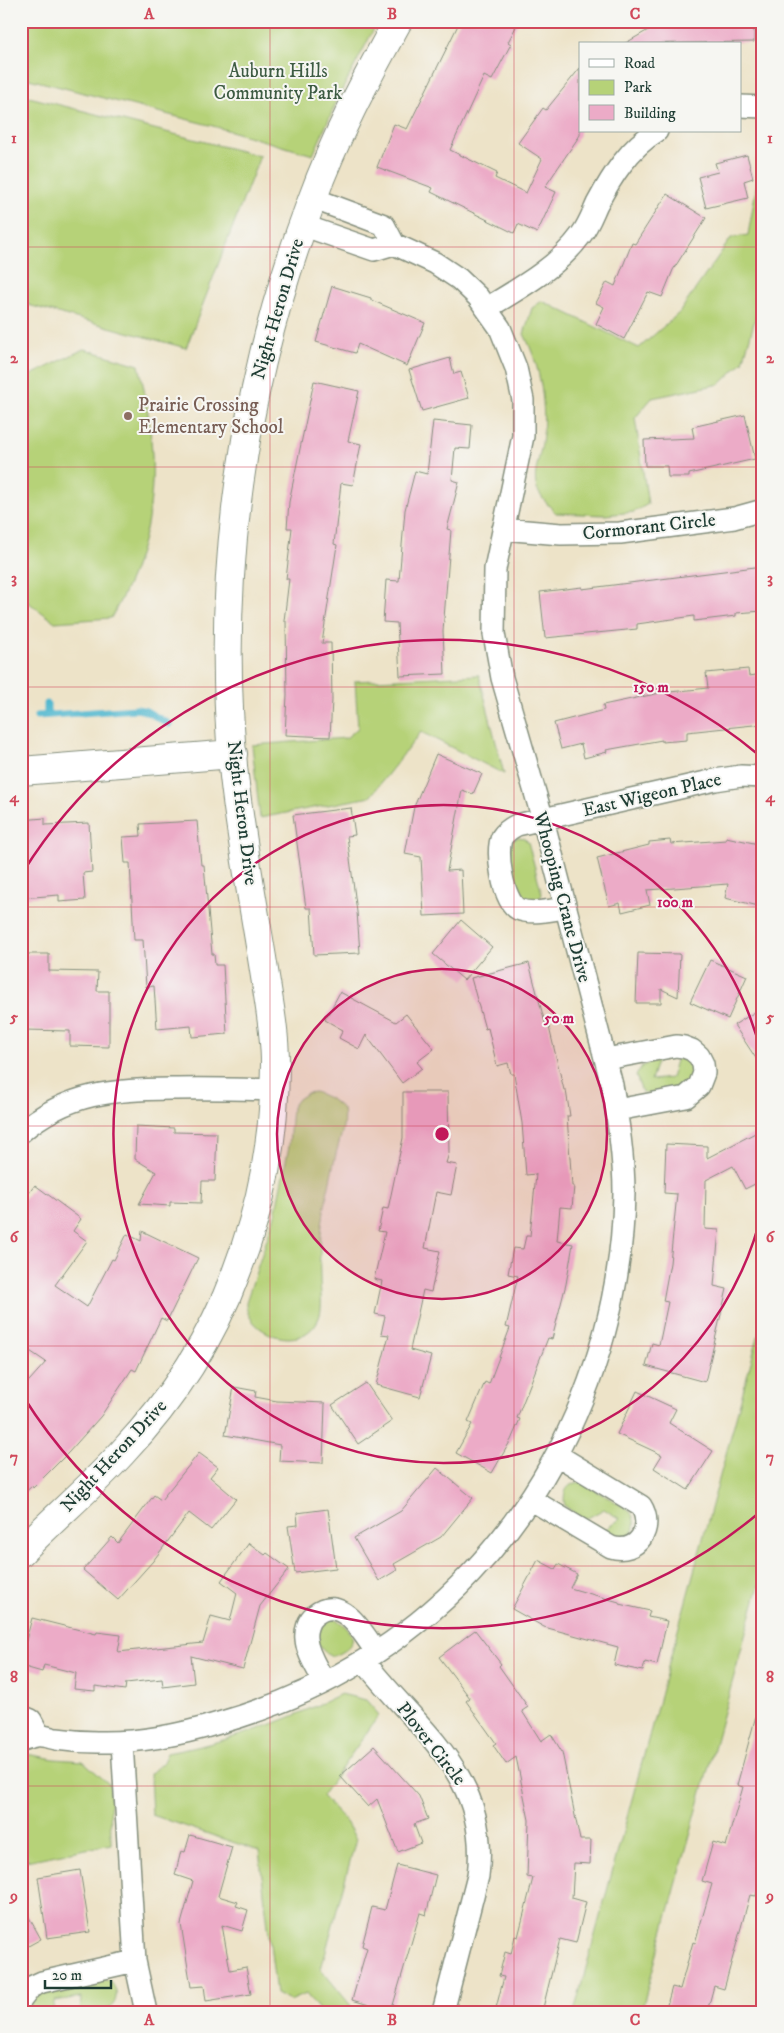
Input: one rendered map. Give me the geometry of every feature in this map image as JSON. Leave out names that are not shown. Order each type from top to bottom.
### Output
[{"type":"street","name":"Night Heron Drive","points":[[21,1552],[131,1442],[165,1403],[204,1343],[218,1316],[236,1275],[256,1210],[270,1142],[275,1061],[271,1019],[233,754],[228,623],[230,563],[236,503],[248,424],[282,284],[312,198],[355,101],[398,21]]},
{"type":"street","points":[[742,106],[763,106]]},
{"type":"street","points":[[487,308],[548,267],[571,247],[581,235],[609,181],[619,167],[638,145],[657,132]]},
{"type":"street","points":[[302,225],[374,250],[394,244],[384,225],[312,198]]},
{"type":"street","name":"Whooping Crane Drive","points":[[21,1716],[32,1720],[30,1738],[122,1742],[176,1735],[250,1713],[324,1682],[370,1656],[413,1625],[454,1590],[489,1553],[530,1499],[557,1455],[588,1386],[599,1354],[615,1285],[623,1219],[624,1190],[617,1110],[606,1059],[543,820],[502,678],[494,634],[495,569],[523,436],[523,400],[516,368],[507,342],[487,308],[470,289],[447,271],[435,263],[394,244]]},
{"type":"street","name":"Cormorant Circle","points":[[503,528],[561,534],[620,533],[734,518],[763,510]]},
{"type":"street","points":[[21,771],[233,754]]},
{"type":"street","name":"East Wigeon Place","points":[[565,908],[527,912],[517,908],[509,900],[505,889],[499,849],[501,838],[506,831],[517,825],[715,780],[741,776],[763,777]]},
{"type":"street","points":[[606,1059],[676,1046],[692,1050],[703,1064],[704,1073],[699,1086],[686,1097],[617,1110]]},
{"type":"street","points":[[21,1132],[64,1104],[90,1095],[121,1090],[198,1088],[274,1090]]},
{"type":"street","points":[[530,1499],[611,1547],[625,1549],[641,1539],[645,1530],[646,1520],[645,1512],[641,1506],[557,1455]]},
{"type":"street","points":[[324,1682],[306,1641],[307,1626],[317,1613],[330,1609],[346,1614],[358,1626],[370,1656]]},
{"type":"street","name":"Plover Circle","points":[[370,1656],[452,1765],[469,1794],[476,1817],[480,1842],[478,1876],[443,2012]]},
{"type":"street","points":[[122,1742],[135,1960],[146,2012]]},
{"type":"street","points":[[21,2000],[32,1987],[42,1982],[135,1960]]},
{"type":"green space","name":"Auburn Hills Community Park","points":[[21,21],[378,21],[340,94],[313,155],[213,126],[21,77]]},
{"type":"green space","points":[[21,95],[260,156],[186,348],[21,303]]},
{"type":"green space","points":[[763,148],[763,291],[743,362],[720,384],[652,398],[635,418],[648,504],[634,512],[605,515],[556,513],[541,496],[537,489],[535,478],[542,443],[544,415],[541,387],[535,360],[524,334],[532,308],[542,301],[639,348],[679,313],[731,238],[748,235]]},
{"type":"green space","points":[[84,349],[139,365],[150,432],[151,494],[147,525],[139,555],[127,586],[111,618],[55,622],[21,597],[21,503],[26,461],[21,425],[21,380]]},
{"type":"green space","points":[[479,675],[504,774],[421,732],[370,797],[260,818],[252,745],[346,738],[358,728],[355,681]]},
{"type":"green space","points":[[518,837],[524,838],[528,842],[542,894],[534,902],[524,900],[519,894],[513,876],[511,847],[512,840]]},
{"type":"green space","points":[[677,1057],[688,1060],[694,1071],[687,1083],[669,1091],[648,1094],[642,1092],[636,1076],[642,1066],[658,1059],[651,1080],[671,1078]]},
{"type":"green space","points":[[315,1092],[331,1099],[343,1109],[344,1122],[329,1183],[322,1225],[320,1245],[320,1315],[310,1331],[299,1336],[287,1338],[275,1336],[264,1331],[254,1323],[248,1313],[246,1302],[275,1215],[289,1146],[292,1107],[298,1099],[307,1093]]},
{"type":"green space","points":[[763,1318],[763,1571],[641,2012],[574,2012]]},
{"type":"green space","points":[[581,1482],[628,1509],[634,1523],[634,1528],[629,1536],[616,1538],[603,1531],[620,1519],[604,1509],[584,1520],[565,1506],[564,1496],[569,1486]]},
{"type":"green space","points":[[336,1619],[350,1631],[352,1637],[352,1641],[347,1648],[333,1656],[322,1649],[316,1638],[319,1627],[323,1622]]},
{"type":"green space","points":[[341,1694],[366,1700],[379,1715],[322,1796],[346,1822],[356,1839],[321,1969],[356,2012],[321,2012],[306,1994],[290,2001],[276,1994],[259,1851],[152,1815],[150,1774],[163,1762],[167,1753],[213,1743],[256,1730],[298,1714]]},
{"type":"green space","points":[[21,1753],[54,1759],[83,1761],[110,1785],[111,1844],[26,1861],[21,1859]]},
{"type":"green space","points":[[101,1979],[111,1982],[116,1991],[114,2003],[107,2009],[97,2012],[80,2012],[81,1997],[54,2001],[53,2012],[31,2012],[30,2004],[32,2000],[44,1992]]},
{"type":"building","points":[[460,21],[519,21],[508,42],[511,44],[492,80],[484,76],[450,150],[497,173],[495,178],[526,193],[542,159],[518,143],[543,108],[546,110],[579,69],[580,135],[545,187],[556,192],[537,233],[518,224],[514,233],[431,192],[433,188],[377,167],[394,124],[407,129]]},
{"type":"building","points":[[656,21],[754,21],[754,42],[627,42],[657,25]]},
{"type":"building","points":[[747,155],[753,178],[744,181],[748,198],[706,208],[698,177],[718,172],[715,163]]},
{"type":"building","points":[[667,194],[706,218],[673,270],[662,297],[648,292],[624,339],[596,324],[604,307],[596,303],[607,282],[615,286],[632,243],[635,244]]},
{"type":"building","points":[[332,286],[371,298],[371,300],[425,323],[407,366],[358,344],[355,353],[316,342]]},
{"type":"building","points":[[450,358],[454,374],[461,372],[469,398],[422,411],[409,370]]},
{"type":"building","points":[[314,381],[359,391],[348,441],[361,444],[353,485],[341,483],[334,544],[337,545],[322,643],[331,643],[332,700],[330,737],[285,735],[287,695],[286,621],[284,621],[289,579],[286,579],[292,528],[287,528],[289,502]]},
{"type":"building","points":[[745,415],[755,459],[689,474],[689,477],[668,477],[667,466],[645,466],[644,440],[694,438],[692,427]]},
{"type":"building","points":[[433,421],[472,425],[470,449],[455,448],[452,480],[459,482],[447,529],[451,530],[443,631],[445,674],[400,676],[397,623],[383,622],[386,580],[399,581],[405,510],[415,471],[427,474]]},
{"type":"building","points":[[763,566],[763,611],[736,613],[736,616],[694,621],[694,616],[637,624],[637,629],[545,638],[540,592],[582,587],[582,589]]},
{"type":"building","points":[[748,669],[749,676],[763,674],[763,724],[687,732],[687,740],[662,742],[662,740],[606,750],[607,752],[584,758],[581,744],[561,749],[554,723],[604,710],[603,705],[660,693],[708,688],[706,673]]},
{"type":"building","points":[[436,754],[482,774],[473,794],[462,790],[447,871],[461,870],[463,914],[424,916],[421,857],[405,854],[414,807]]},
{"type":"building","points":[[351,808],[355,835],[347,836],[357,912],[360,953],[314,955],[311,908],[306,908],[293,815]]},
{"type":"building","points":[[45,818],[45,825],[89,823],[92,872],[83,873],[85,900],[59,902],[59,895],[21,898],[21,820]]},
{"type":"building","points":[[197,821],[201,865],[204,865],[212,954],[214,954],[215,965],[223,965],[227,1034],[192,1037],[191,1026],[157,1029],[154,986],[146,987],[143,940],[134,940],[130,863],[125,863],[123,837],[141,836],[140,824]]},
{"type":"building","points":[[726,837],[763,845],[763,907],[725,898],[728,884],[647,890],[650,905],[622,912],[620,903],[609,906],[597,858],[649,845],[649,842],[670,840],[671,844],[726,840]]},
{"type":"building","points":[[461,920],[492,947],[464,980],[433,954]]},
{"type":"building","points":[[638,953],[680,954],[678,997],[661,989],[661,1003],[636,1003]]},
{"type":"building","points":[[26,954],[49,954],[49,971],[98,972],[97,991],[109,991],[109,1047],[70,1046],[70,1031],[24,1030]]},
{"type":"building","points":[[710,960],[747,976],[728,1019],[690,1002]]},
{"type":"building","points":[[529,963],[545,1023],[548,1023],[564,1090],[566,1090],[570,1116],[567,1116],[572,1186],[574,1186],[572,1208],[560,1207],[557,1241],[573,1244],[566,1284],[552,1339],[548,1338],[517,1418],[520,1419],[511,1440],[492,1473],[456,1453],[472,1424],[468,1422],[485,1382],[489,1384],[510,1328],[506,1327],[518,1276],[508,1274],[513,1248],[523,1249],[526,1236],[530,1236],[536,1174],[526,1175],[522,1123],[514,1074],[511,1074],[508,1063],[497,1066],[488,1028],[485,1029],[471,978]]},
{"type":"building","points":[[340,992],[396,1022],[406,1014],[434,1049],[417,1062],[422,1068],[402,1083],[366,1035],[359,1049],[339,1038],[343,1030],[325,1020]]},
{"type":"building","points":[[763,1007],[763,1069],[734,1025]]},
{"type":"building","points":[[403,1092],[448,1092],[449,1153],[446,1163],[457,1165],[451,1195],[436,1192],[425,1248],[440,1251],[431,1292],[423,1290],[410,1350],[431,1356],[420,1397],[376,1385],[389,1335],[381,1334],[385,1316],[375,1314],[382,1281],[374,1279],[385,1232],[378,1231],[383,1208],[388,1209],[403,1138]]},
{"type":"building","points":[[136,1126],[174,1128],[174,1132],[217,1133],[215,1181],[202,1181],[201,1203],[170,1202],[170,1206],[139,1204],[156,1172],[135,1159]]},
{"type":"building","points":[[763,1129],[763,1180],[745,1189],[733,1166],[706,1180],[705,1229],[719,1230],[714,1286],[727,1289],[705,1382],[646,1366],[652,1343],[659,1345],[668,1302],[663,1301],[670,1263],[677,1194],[664,1193],[666,1144],[707,1146],[707,1158]]},
{"type":"building","points":[[35,1185],[81,1219],[73,1231],[87,1241],[55,1285],[87,1307],[127,1234],[141,1241],[142,1231],[198,1258],[167,1321],[161,1318],[136,1371],[132,1369],[101,1416],[69,1452],[33,1488],[32,1486],[21,1496],[21,1390],[46,1362],[21,1345],[21,1203]]},
{"type":"building","points":[[366,1383],[392,1421],[358,1444],[332,1405]]},
{"type":"building","points":[[234,1387],[256,1391],[255,1397],[277,1401],[325,1403],[323,1463],[279,1461],[280,1445],[225,1435]]},
{"type":"building","points":[[637,1391],[676,1409],[669,1423],[713,1451],[688,1490],[654,1468],[662,1455],[617,1434]]},
{"type":"building","points":[[199,1453],[218,1467],[210,1477],[236,1499],[211,1530],[189,1513],[153,1561],[118,1600],[83,1570],[112,1537],[118,1543],[154,1495],[161,1500]]},
{"type":"building","points":[[437,1468],[473,1498],[441,1537],[394,1564],[397,1570],[379,1581],[354,1538],[401,1511]]},
{"type":"building","points":[[328,1509],[336,1568],[295,1573],[288,1526],[298,1525],[297,1513]]},
{"type":"building","points":[[249,1543],[289,1569],[260,1606],[243,1669],[191,1656],[194,1683],[163,1687],[162,1679],[126,1683],[125,1690],[95,1686],[95,1691],[74,1689],[76,1673],[44,1665],[42,1672],[21,1666],[21,1659],[32,1618],[96,1634],[97,1632],[121,1635],[118,1652],[203,1643],[211,1616],[230,1621],[237,1593],[221,1581]]},
{"type":"building","points":[[538,1560],[555,1569],[558,1564],[577,1574],[570,1588],[619,1602],[619,1604],[650,1611],[648,1617],[667,1621],[657,1665],[645,1662],[643,1671],[614,1665],[618,1647],[544,1627],[512,1609]]},
{"type":"building","points":[[475,1630],[501,1664],[499,1666],[528,1707],[522,1711],[541,1741],[551,1734],[562,1752],[580,1840],[591,1840],[590,1864],[574,1863],[572,1898],[586,1902],[576,1943],[560,1939],[542,2012],[495,2012],[504,1977],[499,1976],[505,1952],[511,1954],[515,1936],[518,1937],[533,1878],[527,1877],[529,1820],[516,1757],[506,1764],[493,1745],[496,1743],[466,1701],[470,1698],[439,1657]]},
{"type":"building","points":[[757,1712],[763,1712],[763,1870],[756,1896],[750,1895],[724,1989],[714,1986],[707,2012],[665,2012],[672,1987],[680,1989],[712,1884],[702,1881],[713,1842],[726,1846],[743,1787],[737,1785]]},
{"type":"building","points":[[374,1746],[419,1796],[428,1819],[414,1824],[421,1843],[398,1852],[377,1799],[368,1807],[340,1776]]},
{"type":"building","points":[[190,1835],[232,1847],[218,1896],[238,1902],[236,1906],[248,1910],[242,1931],[222,1925],[230,1970],[246,1967],[251,1994],[206,2001],[204,1986],[191,1987],[181,1924],[193,1881],[175,1875],[181,1851],[185,1852]]},
{"type":"building","points":[[397,1865],[436,1875],[426,1915],[420,1913],[391,2012],[367,2012],[369,2005],[352,2000],[367,1948],[362,1946],[372,1907],[385,1910]]},
{"type":"building","points":[[80,1870],[90,1932],[47,1938],[38,1877]]},
{"type":"building","points":[[21,1903],[41,1939],[21,1950]]},
{"type":"waterway","points":[[47,704],[47,715]]},
{"type":"waterway","points":[[37,716],[137,709],[146,711],[169,724]]},
{"type":"place","name":"Prairie Crossing Elementary School","points":[[128,416]]}]
